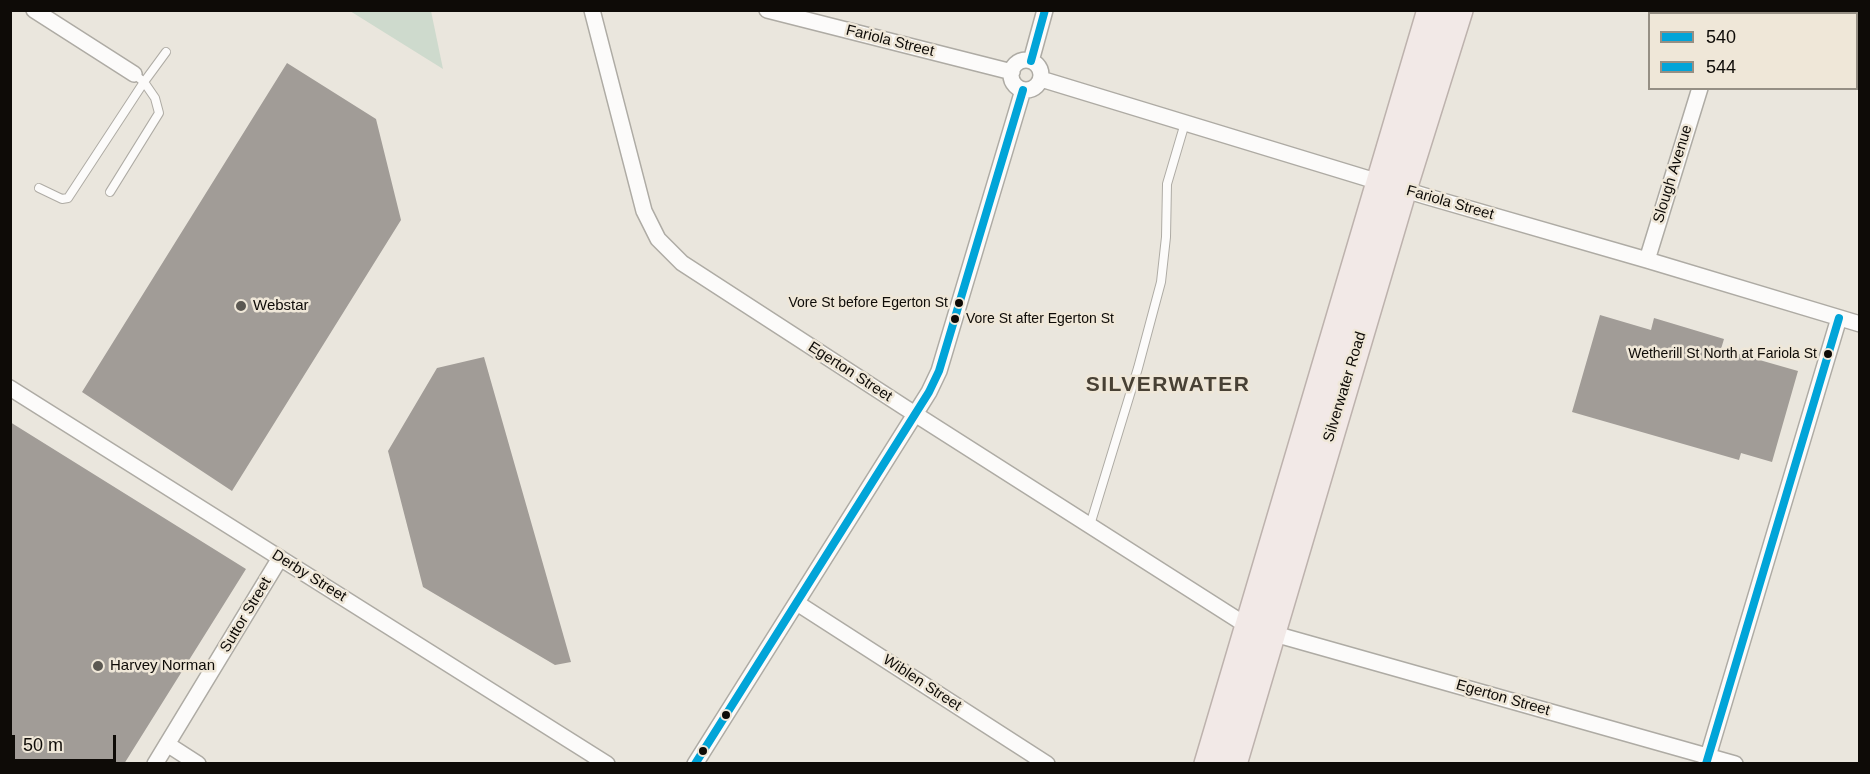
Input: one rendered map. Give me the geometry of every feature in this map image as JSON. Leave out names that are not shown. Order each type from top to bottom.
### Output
[{"type":"highway","name":"Silverwater Road","points":[[1208,764],[1260,630],[1391,185],[1431,10]]},
{"type":"highway","name":"Silverwater Road","points":[[1391,185],[1448,50],[1459,10]]},
{"type":"highway","name":"Silverwater Road","points":[[1233,764],[1260,630]]},
{"type":"street","points":[[34,10],[139,78]]},
{"type":"street","name":"Egerton Street","points":[[592,10],[644,211],[658,239],[682,262],[1090,525],[1260,630],[1707,760],[1735,764]]},
{"type":"street","name":"Fariola Street","points":[[767,10],[1012,72]]},
{"type":"street","points":[[1031,61],[1045,10]]},
{"type":"street","points":[[1021,61],[1031,61],[1038,66],[1041,79],[1036,87],[1023,90],[1015,85],[1011,76],[1012,72],[1021,61]]},
{"type":"street","name":"Fariola Street","points":[[1041,79],[1860,324]]},
{"type":"street","points":[[695,764],[929,392],[939,371],[1023,90]]},
{"type":"street","name":"Slough Avenue","points":[[1647,260],[1699,90]]},
{"type":"street","points":[[1707,760],[1839,318]]},
{"type":"street","name":"Derby Street","points":[[10,388],[607,764]]},
{"type":"street","name":"Suttor Street","points":[[155,764],[280,558]]},
{"type":"street","name":"Wiblen Street","points":[[797,603],[1047,764]]},
{"type":"street","points":[[167,744],[198,764]]},
{"type":"lane","points":[[39,188],[62,199],[68,198],[139,78],[166,52]]},
{"type":"lane","points":[[110,192],[159,113],[155,98],[139,78]]},
{"type":"lane","points":[[1090,525],[1138,368],[1161,282],[1166,237],[1167,184],[1185,123]]},
{"type":"green space","points":[[350,11],[431,11],[443,69]]},
{"type":"building","name":"Webstar","points":[[287,63],[376,119],[401,220],[232,491],[82,392]]},
{"type":"building","points":[[1600,315],[1651,330],[1654,318],[1724,339],[1721,349],[1798,371],[1772,462],[1741,453],[1739,460],[1572,412]]},
{"type":"building","points":[[484,357],[571,662],[555,665],[423,587],[388,451],[437,368]]},
{"type":"building","name":"Harvey Norman","points":[[10,422],[246,569],[124,764],[10,764]]},
{"type":"transit line","name":"540","points":[[1031,61],[1045,10]]},
{"type":"transit line","name":"540","points":[[695,764],[929,392],[939,371],[1023,90]]},
{"type":"transit line","name":"544","points":[[1706,764],[1839,318]]},
{"type":"place","name":"Vore St before Egerton St","points":[[959,303]]},
{"type":"place","name":"Webstar","points":[[241,306]]},
{"type":"place","name":"Vore St after Egerton St","points":[[955,319]]},
{"type":"place","name":"Wetherill St North at Fariola St","points":[[1828,354]]},
{"type":"place","name":"Harvey Norman","points":[[98,666]]},
{"type":"district","name":"SILVERWATER","points":[[1168,385]]}]
